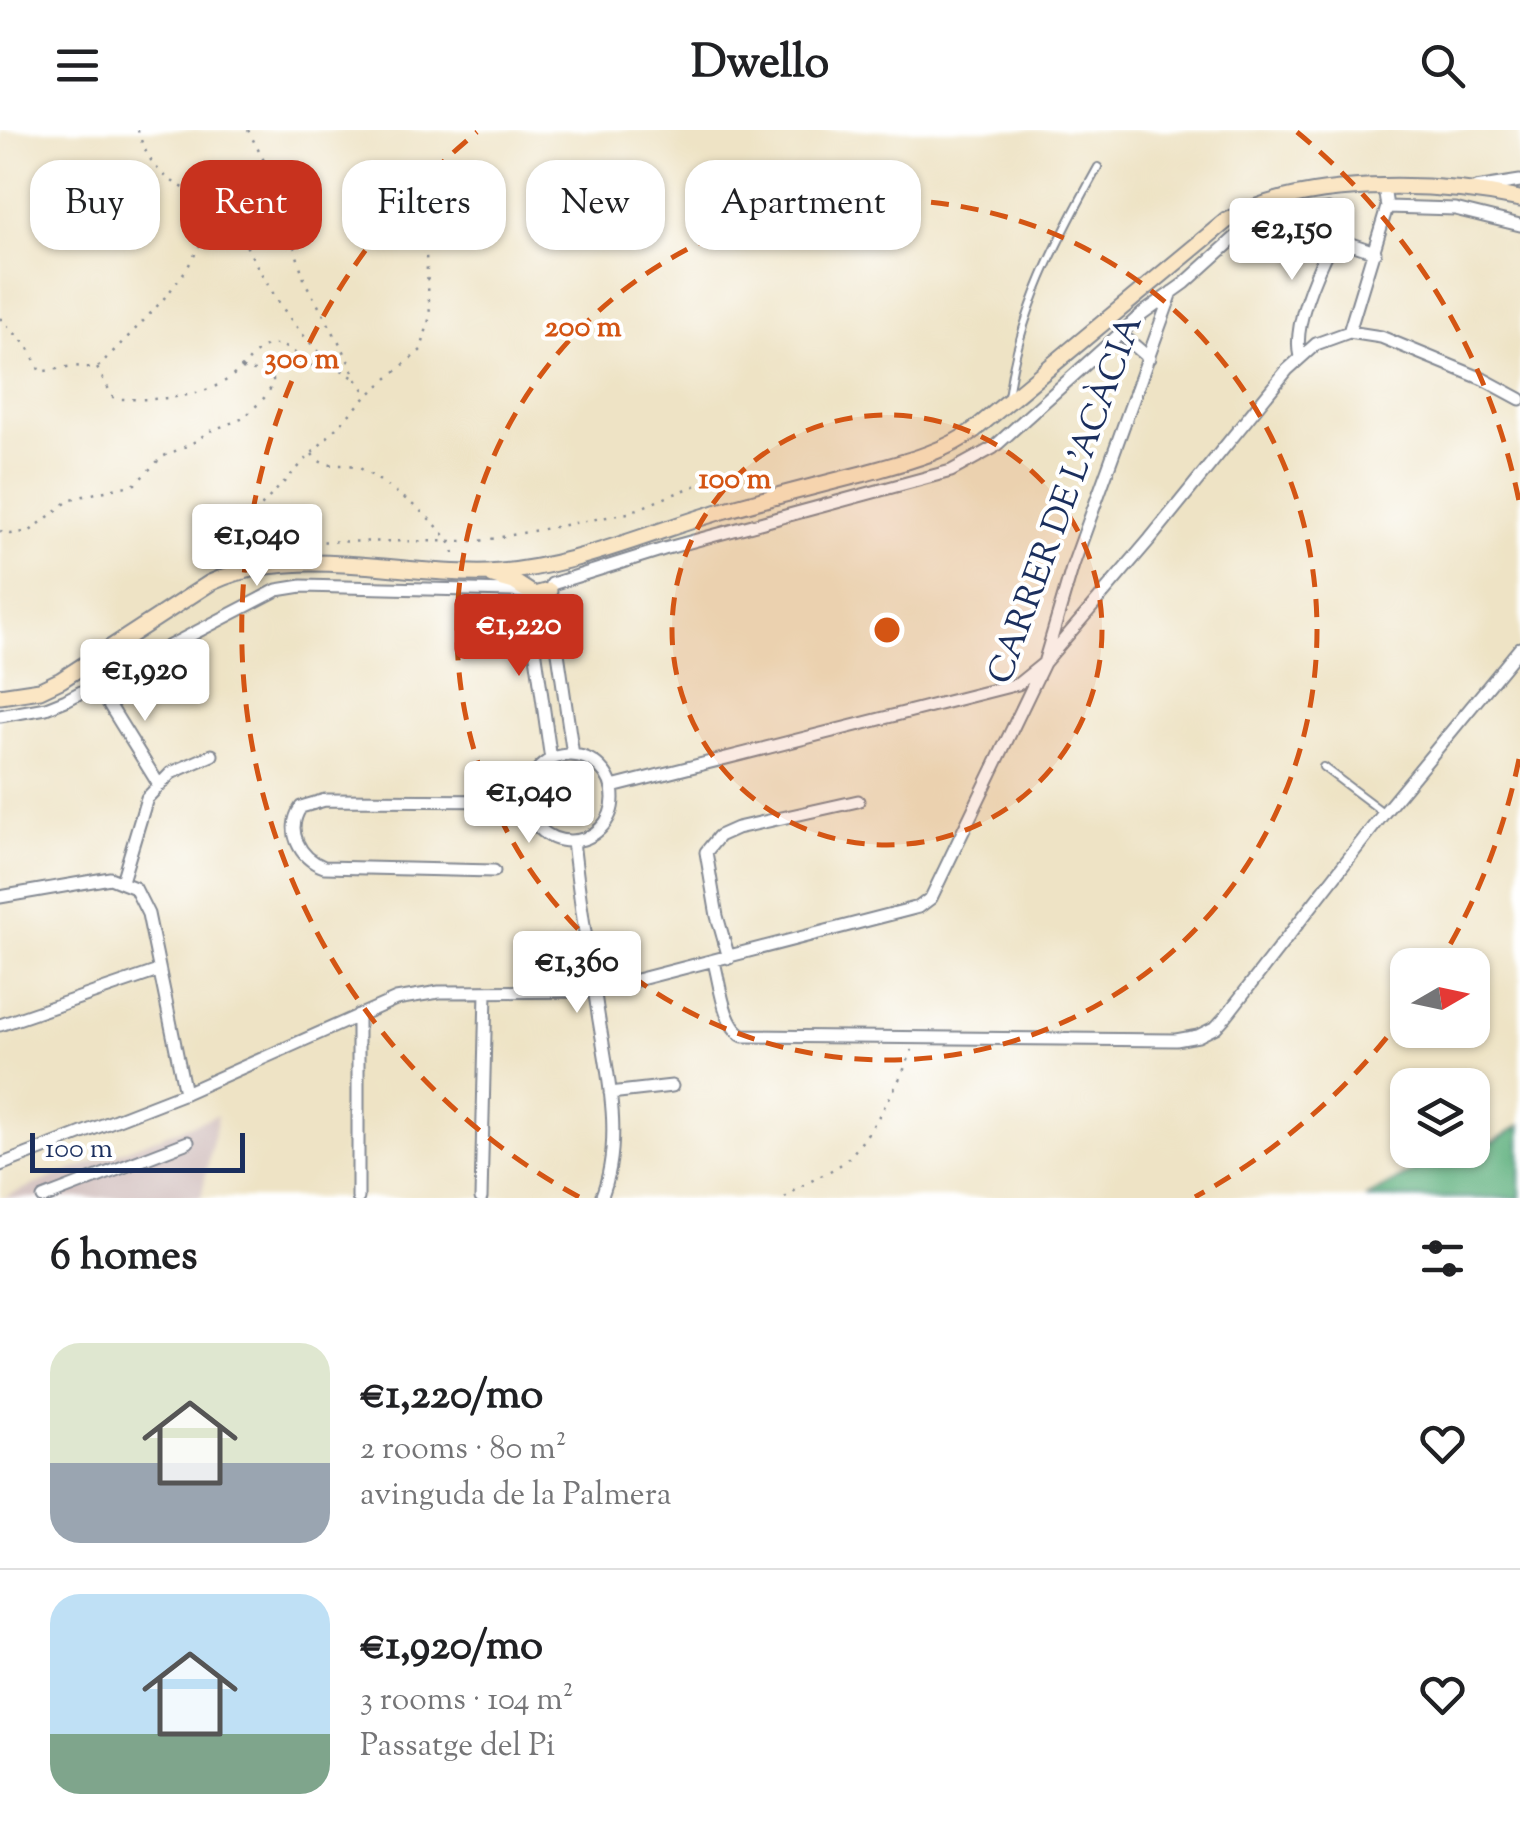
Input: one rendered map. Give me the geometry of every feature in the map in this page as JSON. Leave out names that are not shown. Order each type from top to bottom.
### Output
[{"type":"street","points":[[0,696],[40,690],[82,669],[210,582],[254,567],[484,573],[536,568],[926,454],[964,438],[1226,221],[1266,202],[1384,187],[1472,188],[1520,181]]},
{"type":"street","points":[[1349,332],[1387,207],[1384,187]]},
{"type":"street","points":[[1472,188],[1520,199]]},
{"type":"street","points":[[1387,207],[1454,209],[1520,225]]},
{"type":"street","points":[[0,716],[46,708],[263,596],[286,588],[538,595],[664,549],[951,471],[993,448],[1142,313],[1238,235],[1287,216],[1334,212],[1339,218],[1340,240]]},
{"type":"street","points":[[1300,356],[1297,344],[1312,289],[1331,243],[1340,240],[1376,252]]},
{"type":"street","name":"CARRER DE L'ACÀCIA","points":[[0,1165],[185,1093],[396,999],[486,992],[594,991],[904,913],[931,898],[1044,663],[1072,565],[1172,292]]},
{"type":"street","points":[[612,787],[1018,684],[1044,663],[1300,356],[1328,338],[1349,332],[1381,336],[1483,378],[1520,399]]},
{"type":"street","points":[[1121,334],[1149,358]]},
{"type":"street","points":[[550,588],[576,558]]},
{"type":"street","points":[[536,568],[550,588],[573,755]]},
{"type":"street","points":[[536,568],[527,592],[551,760]]},
{"type":"street","points":[[484,573],[514,582],[527,592]]},
{"type":"street","points":[[714,962],[730,1021],[735,1032],[743,1036],[1108,1041],[1198,1036],[1216,1027],[1226,1016],[1384,813],[1520,648]]},
{"type":"street","points":[[97,685],[159,785]]},
{"type":"street","points":[[122,880],[147,798],[171,774],[212,755]]},
{"type":"street","points":[[573,755],[598,766],[612,787],[606,822],[597,832],[573,841],[546,834],[536,824],[527,801],[534,775],[551,760],[573,755]]},
{"type":"street","points":[[494,871],[324,867],[314,863],[300,847],[292,828],[294,816],[301,807],[325,800],[527,801]]},
{"type":"street","points":[[729,958],[706,852],[719,836],[737,828],[858,800]]},
{"type":"street","points":[[573,841],[610,1093],[613,1148],[604,1197]]},
{"type":"street","points":[[0,898],[110,878],[134,888],[148,914],[185,1093]]},
{"type":"street","points":[[0,1025],[158,971]]},
{"type":"street","points":[[482,1198],[486,992]]},
{"type":"street","points":[[358,1015],[358,1198]]},
{"type":"street","points":[[610,1093],[672,1086]]},
{"type":"street","points":[[43,1198],[188,1142]]},
{"type":"lane","points":[[1007,405],[1013,360],[1030,300],[1098,167]]},
{"type":"lane","points":[[1324,767],[1384,813]]},
{"type":"path","points":[[138,130],[157,172],[180,185]]},
{"type":"path","points":[[248,130],[274,180],[304,282],[368,395]]},
{"type":"path","points":[[97,368],[188,268],[197,250]]},
{"type":"path","points":[[250,250],[290,320],[333,366],[356,379]]},
{"type":"path","points":[[210,582],[229,542],[368,395],[421,350],[430,316],[426,250]]},
{"type":"path","points":[[0,318],[23,340],[40,372],[73,366],[97,368]]},
{"type":"path","points":[[97,368],[112,396],[135,400],[185,396],[221,384],[257,350],[271,344],[291,349],[312,367]]},
{"type":"path","points":[[240,368],[267,373],[333,366]]},
{"type":"path","points":[[0,531],[30,531],[70,499],[134,484],[162,457],[244,418],[273,385],[267,373]]},
{"type":"path","points":[[312,454],[322,464],[364,470],[436,522],[455,551],[450,571]]},
{"type":"path","points":[[229,542],[452,542],[533,533],[628,513],[709,480],[730,492],[737,507]]},
{"type":"path","points":[[785,1198],[804,1182],[839,1166],[854,1153],[906,1068],[916,1039]]},
{"type":"shaded area","points":[[218,1115],[201,1198],[2,1198],[51,1178]]},
{"type":"green space","points":[[1520,1125],[1520,1198],[1365,1198],[1419,1168],[1490,1168],[1490,1142]]}]
